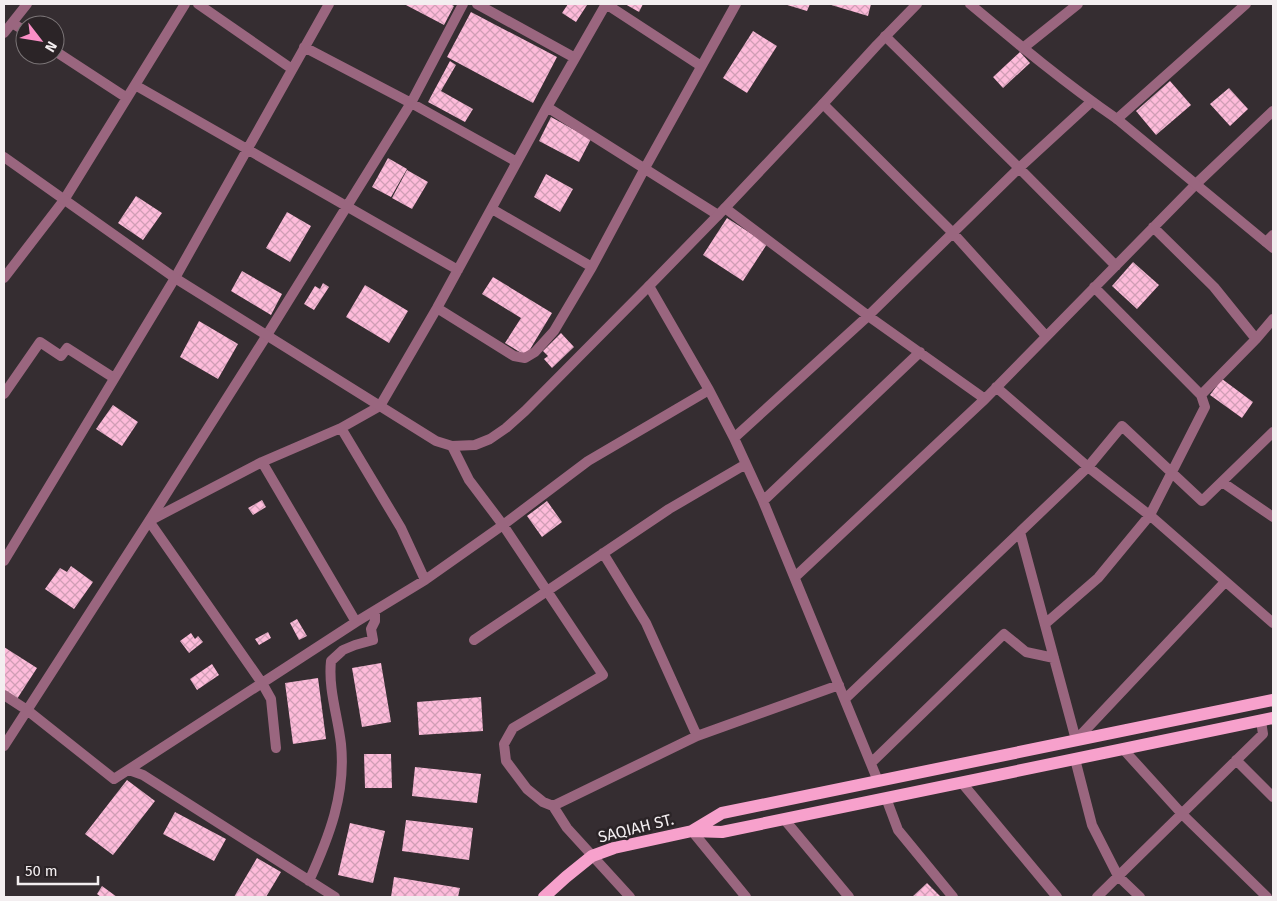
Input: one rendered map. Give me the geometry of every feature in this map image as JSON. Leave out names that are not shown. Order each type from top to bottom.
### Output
[{"type":"main road","points":[[692,831],[722,813],[1273,700]]},
{"type":"main road","points":[[692,831],[722,832],[1267,720]]},
{"type":"main road","name":"SAQIAH ST.","points":[[544,897],[592,856],[614,848],[692,831]]},
{"type":"street","points":[[4,33],[27,4]]},
{"type":"street","points":[[4,278],[64,200],[185,4]]},
{"type":"street","points":[[198,4],[292,69]]},
{"type":"street","points":[[4,561],[175,278],[329,4]]},
{"type":"street","points":[[4,746],[267,335],[411,103],[463,4]]},
{"type":"street","points":[[477,4],[575,58]]},
{"type":"street","points":[[149,521],[262,462],[341,428],[380,406],[437,308],[547,107],[606,4],[702,66]]},
{"type":"street","points":[[437,308],[514,356],[525,358],[535,352],[554,331],[592,267],[736,4]]},
{"type":"street","points":[[4,157],[175,278],[436,441],[452,446],[475,445],[490,439],[525,411],[649,286],[917,4]]},
{"type":"street","points":[[970,4],[1091,102],[1117,120],[1271,242]]},
{"type":"street","points":[[1023,48],[1078,4]]},
{"type":"street","points":[[1117,120],[1246,4]]},
{"type":"street","points":[[885,36],[1116,266]]},
{"type":"street","points":[[304,47],[411,103],[517,162]]},
{"type":"street","points":[[65,58],[127,98]]},
{"type":"street","points":[[135,85],[458,270]]},
{"type":"street","points":[[734,438],[868,316],[1019,168],[1091,102]]},
{"type":"street","points":[[823,104],[954,233],[1046,336]]},
{"type":"street","points":[[547,107],[645,168],[721,211],[985,398]]},
{"type":"street","points":[[794,577],[996,388],[1196,184],[1273,111]]},
{"type":"street","points":[[492,209],[592,267]]},
{"type":"street","points":[[1154,227],[1214,287],[1256,339]]},
{"type":"street","points":[[649,286],[709,390],[764,501],[878,781]]},
{"type":"street","points":[[1045,624],[1098,578],[1150,516],[1205,407],[1201,395],[1094,288]]},
{"type":"street","points":[[1201,395],[1273,319]]},
{"type":"street","points":[[4,394],[40,342],[61,356],[67,348],[114,378]]},
{"type":"street","points":[[764,501],[920,352]]},
{"type":"street","points":[[996,388],[1088,467],[1150,516],[1273,623]]},
{"type":"street","points":[[4,695],[27,710],[114,779],[356,622],[425,580],[503,525],[588,461],[709,390]]},
{"type":"street","points":[[845,699],[1088,467],[1122,426],[1202,501],[1273,432]]},
{"type":"street","points":[[341,428],[401,528],[425,580]]},
{"type":"street","points":[[452,446],[468,480],[503,525],[603,674],[513,728],[504,744],[506,761],[527,789],[543,802],[553,806],[567,828],[630,897]]},
{"type":"street","points":[[262,462],[356,622]]},
{"type":"street","points":[[474,640],[669,509],[746,464]]},
{"type":"street","points":[[1222,482],[1273,517]]},
{"type":"street","points":[[149,521],[262,683],[271,699],[276,748]]},
{"type":"street","points":[[1020,532],[1076,740]]},
{"type":"street","points":[[603,553],[646,623],[697,736]]},
{"type":"street","points":[[1076,740],[1225,582]]},
{"type":"street","points":[[309,882],[323,851],[336,813],[342,780],[341,745],[329,674],[330,661],[343,650],[373,640],[371,629],[375,621],[375,610]]},
{"type":"street","points":[[871,763],[1004,634],[1026,652],[1054,658]]},
{"type":"street","points":[[553,806],[697,736],[839,685]]},
{"type":"street","points":[[1097,897],[1263,734],[1267,720]]},
{"type":"street","points":[[1123,749],[1182,814],[1267,897]]},
{"type":"street","points":[[1075,759],[1092,825],[1118,876],[1140,897]]},
{"type":"street","points":[[1236,760],[1273,797]]},
{"type":"street","points":[[129,770],[143,775],[335,897]]},
{"type":"street","points":[[962,783],[1056,897]]},
{"type":"street","points":[[886,798],[898,830],[953,897]]},
{"type":"street","points":[[784,819],[848,897]]},
{"type":"street","points":[[692,831],[746,897]]},
{"type":"building","points":[[404,4],[450,4],[454,6],[444,25]]},
{"type":"building","points":[[568,4],[587,5],[576,22],[562,13]]},
{"type":"building","points":[[625,4],[643,4],[639,12]]},
{"type":"building","points":[[784,4],[810,4],[807,11]]},
{"type":"building","points":[[828,4],[871,4],[868,16]]},
{"type":"building","points":[[471,12],[557,57],[533,103],[447,57]]},
{"type":"building","points":[[753,31],[777,46],[747,93],[723,78]]},
{"type":"building","points":[[1020,52],[1030,63],[1003,88],[993,77]]},
{"type":"building","points":[[450,61],[456,65],[441,91],[473,109],[465,122],[428,102]]},
{"type":"building","points":[[1170,81],[1191,105],[1156,135],[1136,111]]},
{"type":"building","points":[[1229,88],[1248,109],[1230,126],[1210,104]]},
{"type":"building","points":[[551,117],[591,139],[579,162],[539,141]]},
{"type":"building","points":[[388,158],[407,169],[391,197],[372,187]]},
{"type":"building","points":[[407,170],[428,182],[412,209],[392,198]]},
{"type":"building","points":[[546,174],[573,189],[560,212],[534,197]]},
{"type":"building","points":[[136,196],[162,213],[143,240],[118,223]]},
{"type":"building","points":[[287,212],[311,226],[290,262],[266,248]]},
{"type":"building","points":[[727,218],[767,244],[743,281],[703,255]]},
{"type":"building","points":[[1133,262],[1159,285],[1137,309],[1112,286]]},
{"type":"building","points":[[242,271],[282,294],[271,315],[231,291]]},
{"type":"building","points":[[493,277],[552,313],[526,356],[505,343],[521,318],[482,294]]},
{"type":"building","points":[[323,283],[329,287],[314,310],[304,304],[315,286],[320,289]]},
{"type":"building","points":[[365,285],[408,311],[389,343],[346,317]]},
{"type":"building","points":[[199,321],[238,344],[218,379],[180,357]]},
{"type":"building","points":[[561,333],[574,347],[552,368],[544,359],[548,356],[543,351]]},
{"type":"building","points":[[1222,379],[1253,402],[1242,418],[1210,395]]},
{"type":"building","points":[[113,405],[138,422],[122,446],[96,429]]},
{"type":"building","points":[[262,500],[266,507],[253,515],[248,508]]},
{"type":"building","points":[[547,501],[562,522],[542,537],[527,516]]},
{"type":"building","points":[[71,566],[93,582],[74,609],[45,589],[60,568],[67,572]]},
{"type":"building","points":[[297,619],[307,636],[299,640],[290,623]]},
{"type":"building","points":[[268,632],[271,638],[259,645],[255,639]]},
{"type":"building","points":[[191,633],[195,639],[198,636],[203,642],[189,653],[180,641]]},
{"type":"building","points":[[4,647],[37,668],[17,699],[4,691]]},
{"type":"building","points":[[381,663],[391,722],[362,727],[352,668]]},
{"type":"building","points":[[212,664],[219,675],[197,690],[190,679]]},
{"type":"building","points":[[318,678],[326,739],[293,744],[285,683]]},
{"type":"building","points":[[481,697],[483,731],[419,735],[417,702]]},
{"type":"building","points":[[364,754],[391,754],[392,788],[365,788]]},
{"type":"building","points":[[415,767],[481,774],[477,803],[412,796]]},
{"type":"building","points":[[127,780],[155,801],[113,855],[85,834]]},
{"type":"building","points":[[175,812],[226,839],[214,861],[163,834]]},
{"type":"building","points":[[406,820],[473,828],[469,860],[402,851]]},
{"type":"building","points":[[350,823],[385,831],[373,883],[338,875]]},
{"type":"building","points":[[257,858],[281,872],[266,897],[234,897]]},
{"type":"building","points":[[394,877],[460,888],[458,897],[391,897]]},
{"type":"building","points":[[927,883],[941,897],[912,897]]},
{"type":"building","points":[[102,886],[117,897],[101,897],[97,894]]}]
